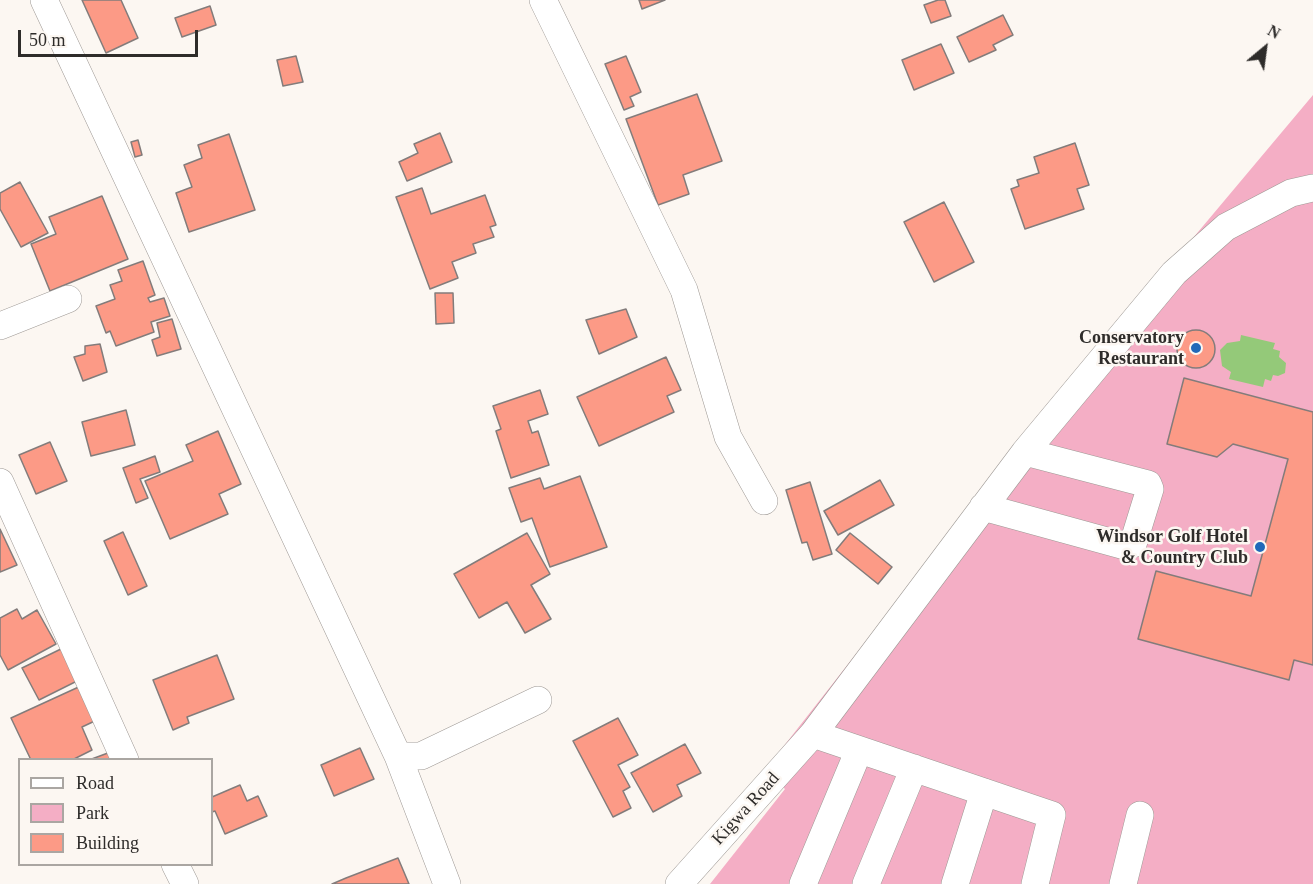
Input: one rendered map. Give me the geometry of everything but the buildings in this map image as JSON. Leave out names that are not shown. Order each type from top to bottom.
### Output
[{"type":"street","points":[[44,0],[398,756],[447,884]]},
{"type":"street","points":[[543,0],[684,290],[728,437],[764,501]]},
{"type":"street","name":"Kigwa Road","points":[[679,884],[813,734],[1025,452],[1120,336],[1199,249],[1226,227],[1253,211],[1291,193],[1313,188]]},
{"type":"street","points":[[0,326],[68,299]]},
{"type":"street","points":[[983,507],[1125,546],[1133,544],[1150,489],[1148,484],[1025,452]]},
{"type":"street","points":[[0,482],[125,758]]},
{"type":"street","points":[[398,756],[421,756],[538,700]]},
{"type":"street","points":[[813,734],[1052,815],[1035,884]]},
{"type":"street","points":[[804,884],[859,750]]},
{"type":"street","points":[[866,884],[914,768]]},
{"type":"street","points":[[955,884],[984,792]]},
{"type":"street","points":[[1123,884],[1140,815]]},
{"type":"street","points":[[176,866],[185,884]]},
{"type":"green space","points":[[1313,95],[1313,884],[710,884],[785,789],[765,770],[1031,431]]},
{"type":"shaded area","points":[[1241,335],[1275,343],[1273,349],[1280,351],[1279,357],[1286,363],[1285,373],[1278,376],[1273,375],[1271,381],[1265,379],[1263,387],[1229,379],[1231,372],[1222,366],[1220,350],[1227,343],[1240,341]]},
{"type":"place","name":"Conservatory Restaurant","points":[[1196,348]]},
{"type":"place","name":"Windsor Golf Hotel & Country Club","points":[[1260,547]]}]
